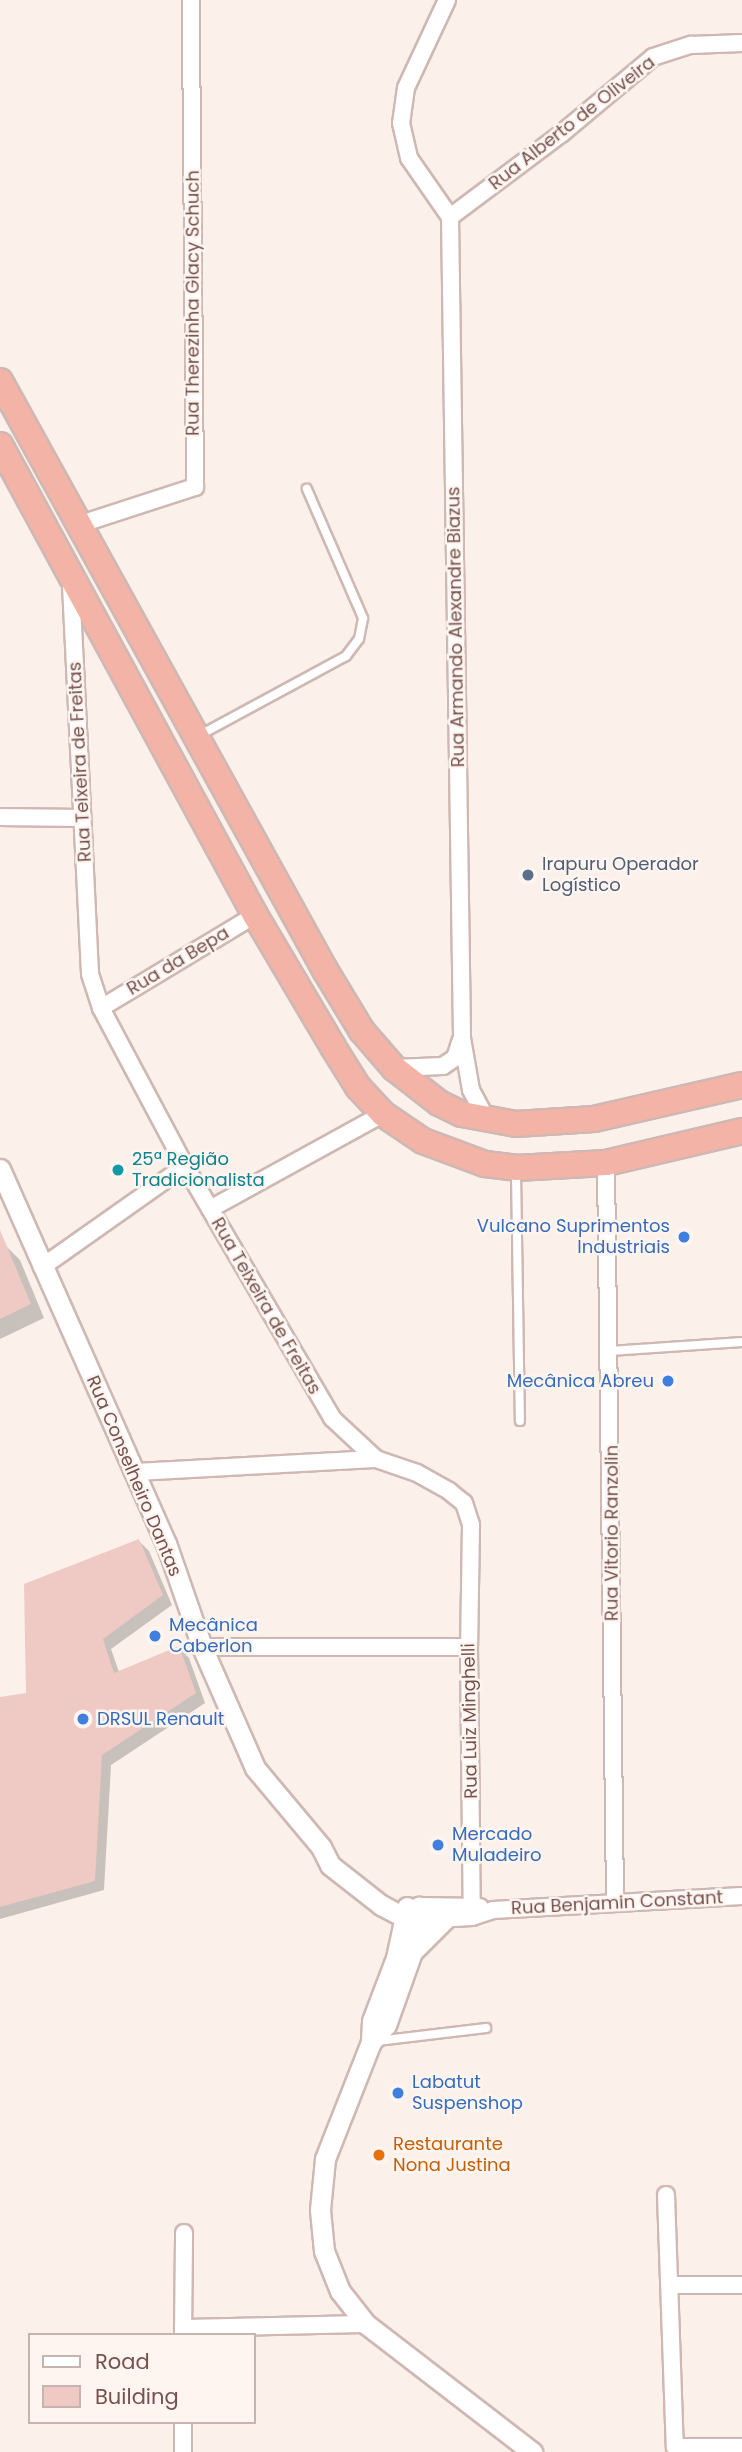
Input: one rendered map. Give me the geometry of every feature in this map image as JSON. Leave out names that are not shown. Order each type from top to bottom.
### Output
[{"type":"highway","points":[[0,381],[82,524],[326,970],[362,1031],[394,1068],[439,1103],[487,1120],[516,1124],[594,1119],[742,1085]]},
{"type":"highway","points":[[0,445],[255,915],[333,1047],[359,1087],[383,1114],[423,1141],[485,1164],[516,1168],[606,1163],[742,1130]]},
{"type":"street","name":"Rua Therezinha Glacy Schuch","points":[[82,524],[195,487],[191,0]]},
{"type":"street","points":[[447,0],[406,88],[401,123],[409,158],[450,216]]},
{"type":"street","name":"Rua Alberto de Oliveira","points":[[450,216],[561,134],[653,57],[691,45],[742,43]]},
{"type":"street","name":"Rua Armando Alexandre Biazus","points":[[450,216],[462,1038],[471,1090],[487,1120]]},
{"type":"street","name":"Rua Teixeira de Freitas","points":[[71,576],[90,974],[101,1008],[185,1166],[332,1419],[376,1459],[417,1473],[449,1491],[464,1503],[471,1525]]},
{"type":"street","points":[[0,817],[82,818]]},
{"type":"street","name":"Rua da Bepa","points":[[101,1008],[255,915]]},
{"type":"street","points":[[394,1068],[443,1066],[455,1058],[462,1038]]},
{"type":"street","points":[[210,1209],[383,1114]]},
{"type":"street","name":"Rua Vitorio Ranzolin","points":[[606,1163],[615,1902]]},
{"type":"street","points":[[42,1267],[185,1166]]},
{"type":"street","name":"Rua Conselheiro Dantas","points":[[0,1169],[166,1543],[202,1647],[255,1768],[321,1847],[330,1865],[380,1905],[412,1912]]},
{"type":"street","points":[[135,1472],[376,1459]]},
{"type":"street","name":"Rua Luiz Minghelli","points":[[471,1525],[469,1647],[472,1911]]},
{"type":"street","points":[[202,1647],[469,1647]]},
{"type":"street","name":"Rua Conselheiro Dantas","points":[[321,1847],[336,1853],[412,1912]]},
{"type":"street","name":"Rua Benjamin Constant","points":[[412,1912],[742,1896]]},
{"type":"street","points":[[380,1905],[404,1955]]},
{"type":"street","name":"Rua Benjamin Constant","points":[[412,1912],[445,1919],[472,1911]]},
{"type":"street","points":[[412,1912],[386,2025],[371,2042],[325,2159],[320,2210],[324,2251],[340,2291],[366,2324],[532,2452]]},
{"type":"street","points":[[404,1955],[445,1919]]},
{"type":"street","points":[[666,2195],[676,2447],[742,2447]]},
{"type":"street","points":[[184,2233],[183,2331],[366,2324]]},
{"type":"street","points":[[670,2285],[742,2285]]},
{"type":"street","points":[[183,2424],[183,2452]]},
{"type":"lane","points":[[198,736],[346,656],[359,639],[363,618],[307,489]]},
{"type":"lane","points":[[516,1168],[520,1420]]},
{"type":"lane","points":[[610,1351],[742,1342]]},
{"type":"lane","points":[[371,2042],[486,2028]]},
{"type":"building","points":[[0,1230],[31,1304],[0,1319]]},
{"type":"building","name":"DRSUL Renault","points":[[139,1539],[163,1595],[103,1639],[114,1673],[179,1646],[196,1693],[102,1755],[95,1881],[0,1907],[0,1697],[26,1693],[24,1584]]},
{"type":"place","name":"Irapuru Operador Logístico","points":[[528,875]]},
{"type":"place","name":"25ª Região Tradicionalista","points":[[118,1170]]},
{"type":"place","name":"Vulcano Suprimentos Industriais","points":[[684,1237]]},
{"type":"place","name":"Mecânica Abreu","points":[[668,1381]]},
{"type":"place","name":"Mecânica Caberlon","points":[[155,1636]]},
{"type":"place","name":"DRSUL Renault","points":[[83,1719]]},
{"type":"place","name":"Mercado Muladeiro","points":[[438,1845]]},
{"type":"place","name":"Labatut Suspenshop","points":[[398,2093]]},
{"type":"place","name":"Restaurante Nona Justina","points":[[379,2155]]}]
